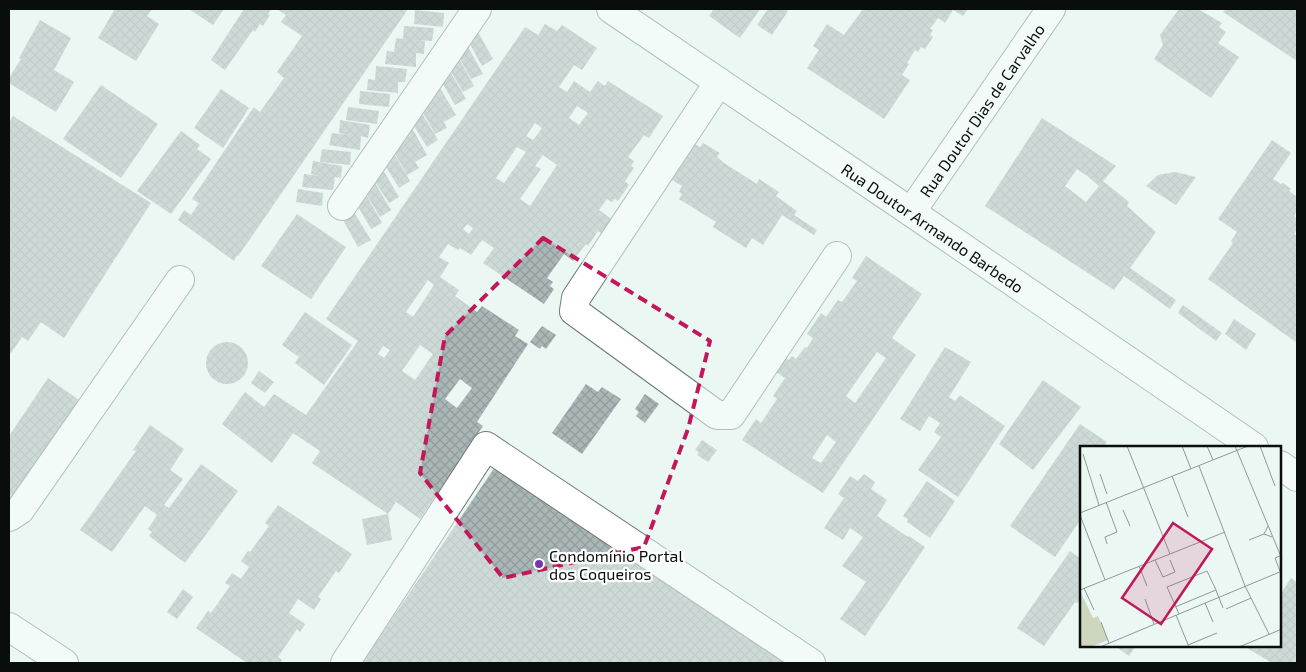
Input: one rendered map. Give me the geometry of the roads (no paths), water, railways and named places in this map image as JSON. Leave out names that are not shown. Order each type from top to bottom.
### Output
[{"type":"street","points":[[342,206],[477,9]]},
{"type":"street","name":"Rua Doutor Armando Barbedo","points":[[611,9],[1253,446]]},
{"type":"street","name":"Rua Doutor Dias de Carvalho","points":[[911,212],[1051,9]]},
{"type":"street","points":[[719,82],[576,298],[574,311],[717,415],[730,415],[837,256]]},
{"type":"street","points":[[9,517],[20,510],[180,280]]},
{"type":"street","points":[[345,663],[486,446],[811,663]]},
{"type":"street","points":[[1281,466],[1297,477]]},
{"type":"street","points":[[9,626],[64,663]]},
{"type":"place","name":"Condomínio Portal dos Coqueiros","points":[[539,564]]}]
